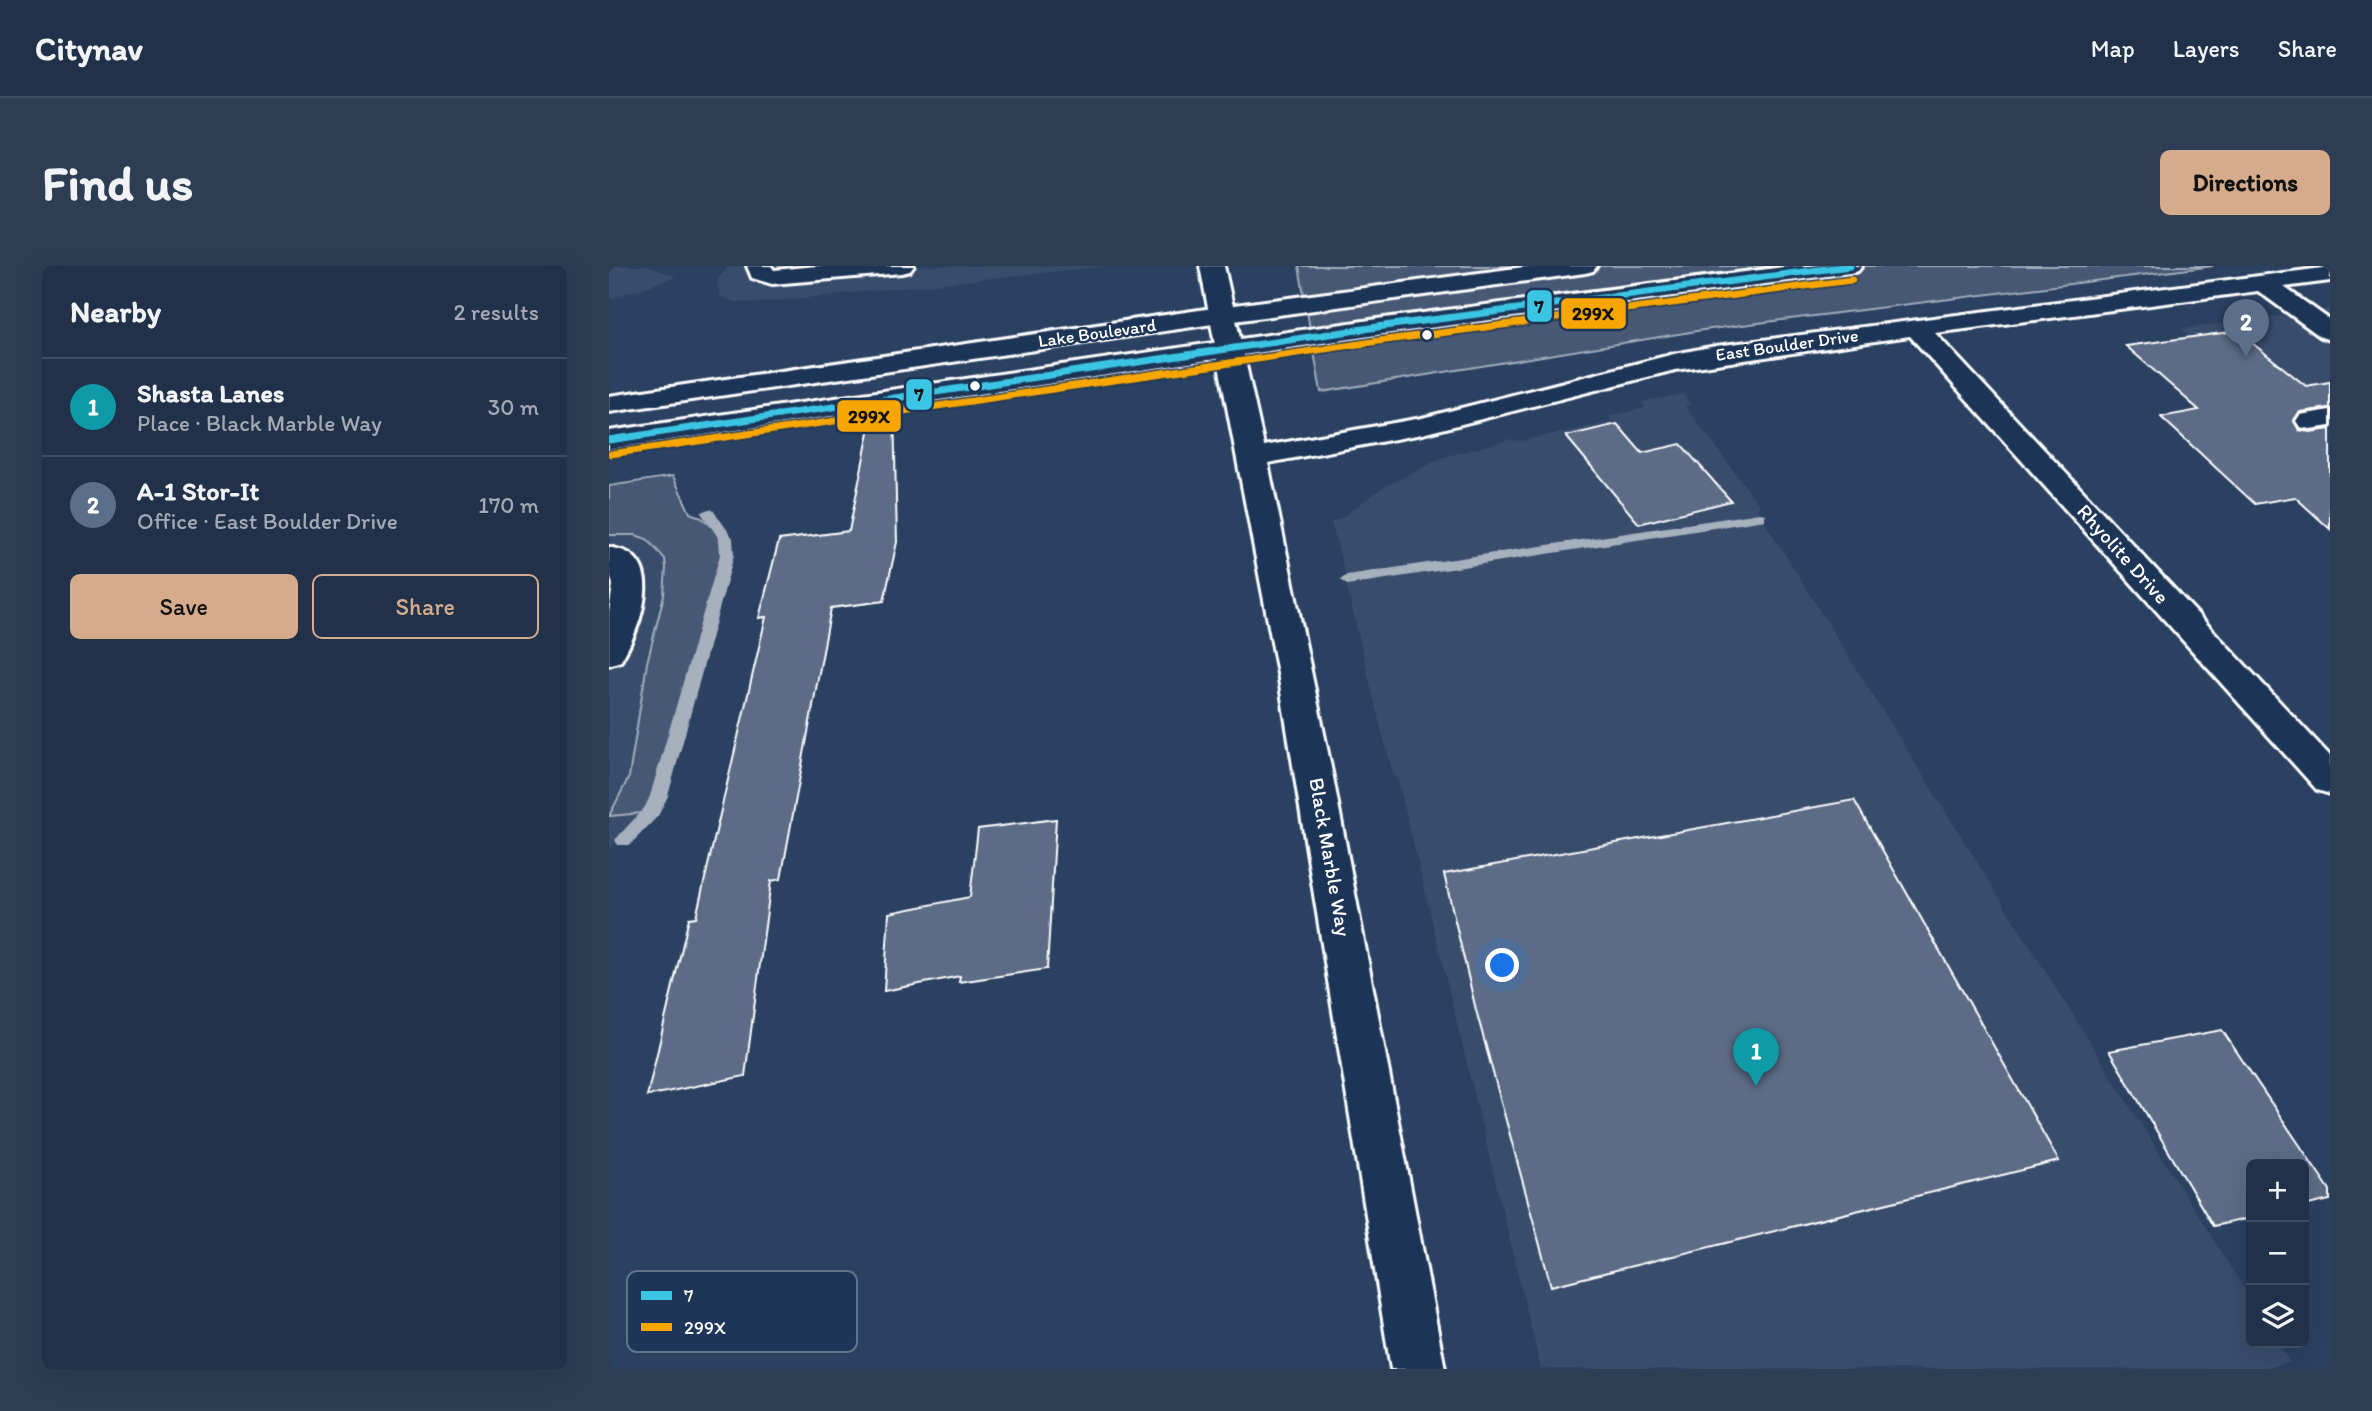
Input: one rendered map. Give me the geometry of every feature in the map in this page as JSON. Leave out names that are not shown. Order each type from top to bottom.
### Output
[{"type":"street","points":[[759,266],[760,273],[772,277],[902,266]]},
{"type":"street","points":[[820,266],[843,272]]},
{"type":"street","name":"Black Marble Way","points":[[1212,266],[1226,348],[1252,457],[1323,816],[1418,1369]]},
{"type":"street","name":"Lake Boulevard","points":[[609,404],[1220,315],[1585,266]]},
{"type":"street","name":"Lake Boulevard","points":[[609,440],[1518,307],[1850,266]]},
{"type":"street","name":"East Boulder Drive","points":[[1252,457],[1422,426],[1674,362],[2330,274]]},
{"type":"street","points":[[2263,283],[2330,332]]},
{"type":"street","name":"Rhyolite Drive","points":[[1916,328],[2330,780]]},
{"type":"street","points":[[609,557],[617,559],[625,566],[629,582],[627,613],[609,653]]},
{"type":"shaded area","points":[[609,266],[648,266],[676,277],[609,299]]},
{"type":"shaded area","points":[[729,266],[1107,266],[756,303],[734,302],[720,296],[717,280]]},
{"type":"shaded area","points":[[1299,266],[2213,266],[1703,330],[1321,392]]},
{"type":"shaded area","points":[[2330,309],[2330,453],[2181,329]]},
{"type":"shaded area","points":[[1683,394],[1691,405],[1685,406],[1760,506],[1757,510],[1760,515],[1346,578],[1331,522],[1341,518],[1382,488],[1444,457],[1512,439],[1520,441],[1613,422],[1609,416],[1645,408],[1641,402]]},
{"type":"shaded area","points":[[673,476],[690,513],[705,518],[721,539],[722,555],[654,794],[643,813],[609,850],[609,486]]},
{"type":"shaded area","points":[[673,476],[690,513],[709,523],[717,534],[722,555],[654,794],[643,813],[609,816],[629,777],[647,663],[664,595],[666,568],[665,559],[647,539],[635,535],[609,535],[609,486]]},
{"type":"shaded area","points":[[1762,518],[2246,1292],[2246,1348],[2281,1348],[2290,1362],[2264,1369],[1541,1369],[1397,776],[1394,776],[1380,725],[1346,583]]},
{"type":"building","points":[[2237,331],[2306,386],[2330,382],[2330,408],[2300,412],[2294,420],[2299,430],[2310,432],[2330,429],[2330,529],[2295,497],[2255,504],[2161,417],[2199,410],[2126,346]]},
{"type":"building","points":[[894,409],[897,542],[884,601],[831,608],[781,879],[771,881],[745,1076],[647,1096],[689,918],[696,917],[766,617],[759,618],[779,540],[849,531],[873,412]]},
{"type":"building","points":[[1617,424],[1642,453],[1681,444],[1731,501],[1639,524],[1566,436]]},
{"type":"building","points":[[1854,800],[2059,1161],[1551,1286],[1476,1010],[1444,874]]},
{"type":"building","points":[[1056,819],[1047,969],[959,982],[960,976],[884,991],[889,913],[970,897],[978,829]]},
{"type":"building","points":[[2222,1030],[2330,1190],[2330,1200],[2309,1205],[2309,1159],[2246,1159],[2246,1219],[2213,1226],[2109,1051]]},
{"type":"waterway","points":[[624,840],[652,811],[659,796],[727,555],[726,538],[708,513]]},
{"type":"waterway","points":[[1347,580],[1760,517]]},
{"type":"transit line","name":"7","points":[[609,440],[1384,326],[1850,266]]},
{"type":"transit line","name":"299X","points":[[611,454],[1386,340],[1852,280]]},
{"type":"place","name":"A-1 Stor-It","points":[[2246,357]]},
{"type":"place","name":"Shasta Lanes","points":[[1756,1086]]}]
